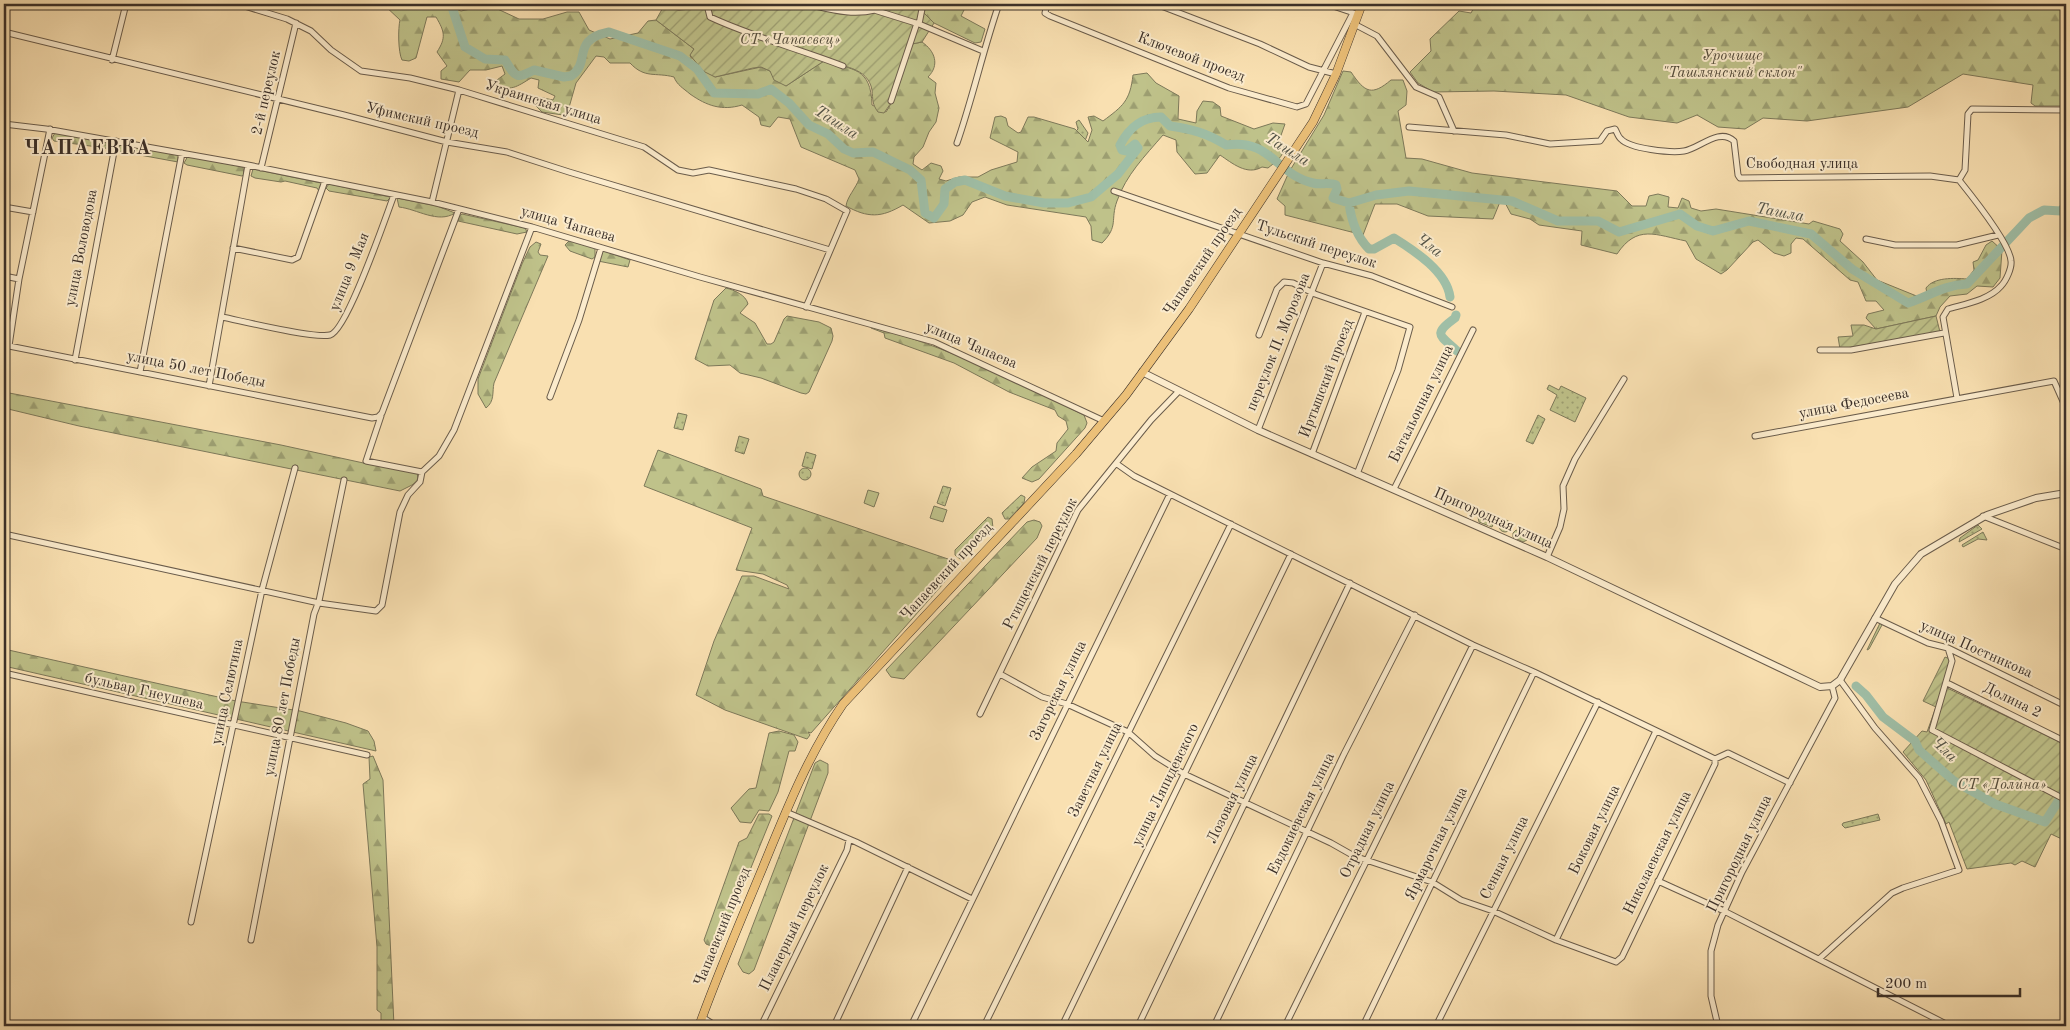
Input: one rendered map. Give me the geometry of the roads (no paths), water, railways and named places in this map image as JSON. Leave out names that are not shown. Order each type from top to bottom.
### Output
[{"type":"main road","points":[[1336,74],[1356,25],[1356,13],[1362,4]]},
{"type":"main road","name":"Чапаевский проезд","points":[[699,1026],[786,812],[816,745],[843,704],[975,560],[1058,474],[1104,421],[1189,310],[1240,234],[1313,122],[1336,74]]},
{"type":"street","points":[[112,60],[126,4]]},
{"type":"street","name":"Украинская улица","points":[[238,4],[296,23],[312,31],[331,50],[361,71],[410,78],[459,90],[644,147],[678,170],[693,174],[708,170],[796,189],[826,200],[847,211],[830,250]]},
{"type":"street","points":[[679,7],[715,4]]},
{"type":"street","points":[[806,4],[848,14],[876,10]]},
{"type":"street","points":[[855,4],[918,23],[983,51]]},
{"type":"street","points":[[891,101],[923,4]]},
{"type":"street","points":[[957,143],[972,98],[983,51],[999,4]]},
{"type":"street","name":"Ключевой проезд","points":[[1047,4],[1045,10],[1047,15],[1229,88],[1298,107],[1306,104],[1356,13]]},
{"type":"street","points":[[1156,4],[1260,44],[1322,72],[1336,74]]},
{"type":"street","points":[[1327,4],[1344,7],[1356,13]]},
{"type":"street","points":[[707,5],[710,17],[736,29],[843,66]]},
{"type":"street","name":"2-й переулок","points":[[262,168],[296,23]]},
{"type":"street","points":[[1356,25],[1377,36],[1416,87],[1439,97],[1454,131]]},
{"type":"street","name":"Уфимский проезд","points":[[4,32],[447,142],[507,152],[830,250]]},
{"type":"street","points":[[432,202],[459,90]]},
{"type":"street","points":[[1957,398],[1944,333],[1943,317],[1948,309],[1985,298],[2001,286],[2009,273],[2011,261],[1998,235],[1958,180],[1965,170],[1968,114],[1972,109],[2066,110]]},
{"type":"street","name":"улица Чапаева","points":[[4,124],[116,141],[248,165],[432,202],[532,227],[806,307],[934,342],[1104,421]]},
{"type":"street","name":"Свободная улица","points":[[1408,127],[1506,135],[1550,144],[1600,141],[1607,131],[1615,129],[1621,140],[1632,146],[1672,152],[1686,151],[1713,138],[1729,137],[1734,141],[1740,178],[1930,176],[1958,180]]},
{"type":"street","points":[[6,346],[50,130]]},
{"type":"street","name":"улица Воловодова","points":[[74,360],[116,141]]},
{"type":"street","points":[[140,372],[182,153]]},
{"type":"street","points":[[209,386],[248,165]]},
{"type":"street","points":[[234,248],[292,260],[298,257],[325,181]]},
{"type":"street","name":"Тульский переулок","points":[[1114,191],[1323,263],[1372,276],[1452,307]]},
{"type":"street","name":"улица 9 Мая","points":[[222,317],[314,335],[332,335],[337,332],[348,313],[394,195]]},
{"type":"street","points":[[4,207],[33,212]]},
{"type":"street","points":[[422,472],[366,461],[382,413],[459,209]]},
{"type":"street","points":[[4,534],[317,603],[369,612],[379,609],[400,512],[408,495],[420,482],[422,472],[439,456],[454,430],[532,227]]},
{"type":"street","points":[[1866,240],[1895,245],[1957,245],[1998,235]]},
{"type":"street","points":[[550,397],[579,320],[601,248]]},
{"type":"street","points":[[806,307],[830,250]]},
{"type":"street","name":"переулок П. Морозова","points":[[1258,430],[1323,263]]},
{"type":"street","points":[[4,276],[20,279]]},
{"type":"street","points":[[1259,335],[1280,285],[1284,282],[1293,283],[1312,293],[1410,327],[1398,370],[1357,474]]},
{"type":"street","name":"Иртышский проезд","points":[[1312,454],[1365,312]]},
{"type":"street","name":"Батальонная улица","points":[[1394,489],[1473,330]]},
{"type":"street","points":[[1820,350],[1851,350],[1944,333]]},
{"type":"street","name":"улица 50 лет Победы","points":[[6,346],[372,418],[378,417],[382,413]]},
{"type":"street","name":"Пригородная улица","points":[[1142,372],[1258,430],[1547,557],[1811,684],[1820,687],[1832,686],[1835,698],[1724,911],[1711,951],[1711,996],[1718,1026]]},
{"type":"street","points":[[1547,557],[1560,527],[1564,509],[1563,486],[1575,459],[1624,379]]},
{"type":"street","name":"улица Федосеева","points":[[1755,436],[2054,381],[2066,408]]},
{"type":"street","name":"Ртищенский переулок","points":[[980,714],[1078,510],[1151,420],[1179,391]]},
{"type":"street","name":"Пригородная улица","points":[[1117,464],[1129,473],[1170,494],[1473,645],[1598,702],[1715,759],[1718,755],[1728,753],[1790,783]]},
{"type":"street","name":"улица Селютина","points":[[191,922],[262,590],[295,468]]},
{"type":"street","name":"улица 80 лет Победы","points":[[251,940],[317,603],[344,480]]},
{"type":"street","points":[[1832,686],[1840,680],[1895,584],[1920,556],[1983,516],[2036,498],[2066,493]]},
{"type":"street","name":"Загорская улица","points":[[911,1026],[1170,494]]},
{"type":"street","points":[[1983,516],[2066,549]]},
{"type":"street","name":"Заветная улица","points":[[984,1026],[1231,524]]},
{"type":"street","name":"улица Ляпидевского","points":[[1062,1026],[1291,554]]},
{"type":"street","name":"Лозовая улица","points":[[1138,1026],[1350,583]]},
{"type":"street","name":"Евдокиевская улица","points":[[1214,1026],[1415,615]]},
{"type":"street","name":"улица Постникова","points":[[1875,618],[1928,643],[1948,648],[2066,706]]},
{"type":"street","name":"Отрадная улица","points":[[1285,1026],[1473,645]]},
{"type":"street","points":[[1948,648],[1952,661],[1932,730],[2062,798]]},
{"type":"street","name":"Ярмарочная улица","points":[[1363,1026],[1534,672]]},
{"type":"street","name":"бульвар Гнеушева","points":[[4,673],[367,755]]},
{"type":"street","points":[[1000,674],[1042,697],[1067,704],[1128,732],[1155,756],[1184,774],[1308,832],[1346,853],[1432,882],[1461,900],[1493,910],[1556,940]]},
{"type":"street","points":[[1819,959],[1892,893],[1959,870],[1941,821],[1920,778],[1875,728],[1840,680]]},
{"type":"street","name":"Долина 2","points":[[1947,683],[2066,742]]},
{"type":"street","name":"Сенная улица","points":[[1436,1026],[1598,702]]},
{"type":"street","name":"Боковая улица","points":[[1556,940],[1656,731]]},
{"type":"street","name":"Николаевская улица","points":[[1556,940],[1616,962],[1622,957],[1715,759]]},
{"type":"street","points":[[786,812],[972,899]]},
{"type":"street","name":"Планерный переулок","points":[[761,1026],[847,850],[849,840]]},
{"type":"street","points":[[834,1026],[908,868]]},
{"type":"street","points":[[1658,881],[1724,911],[1950,1026]]},
{"type":"street","points":[[702,1017],[716,1026]]},
{"type":"waterway","name":"Ташла","points":[[451,4],[465,47],[485,59],[505,60],[514,73],[520,76],[534,70],[564,77],[571,76],[577,70],[585,46],[590,40],[609,32],[680,56],[697,69],[714,93],[758,94],[771,89],[789,103],[809,125],[828,134],[844,149],[853,153],[873,152],[910,170],[921,180],[925,213],[934,218],[944,204],[945,189],[955,182],[965,180],[1005,196],[1044,203],[1068,203],[1091,197],[1118,174],[1138,148],[1135,144],[1127,151],[1122,150],[1120,145],[1127,133],[1142,121],[1161,117],[1170,126],[1199,132],[1226,145],[1241,144],[1253,147],[1300,178],[1313,183],[1336,185],[1337,189],[1333,198],[1349,203],[1376,195],[1409,191],[1512,201],[1558,221],[1598,221],[1619,232],[1680,214],[1697,226],[1713,231],[1749,221],[1811,234],[1852,269],[1908,303],[1944,289],[1967,284],[2029,218],[2044,210],[2061,211],[2066,205]]},
{"type":"waterway","name":"Чла","points":[[1349,203],[1355,227],[1369,249],[1374,249],[1394,238],[1429,263],[1443,279],[1450,297]]},
{"type":"waterway","name":"Чла","points":[[1456,315],[1443,328],[1441,335],[1457,351]]},
{"type":"waterway","name":"Чла","points":[[1856,686],[1866,695],[1883,717],[1915,741],[1919,750],[1954,781],[1995,804],[2045,822],[2066,789]]},
{"type":"district","name":"ЧАПАЕВКА","points":[[88,149]]},
{"type":"park label","name":"СТ «Чапаевец»","points":[[790,40]]},
{"type":"park label","name":"Урочище \"Ташлянский склон\"","points":[[1732,64]]},
{"type":"park label","name":"СТ «Долина»","points":[[2002,785]]}]
